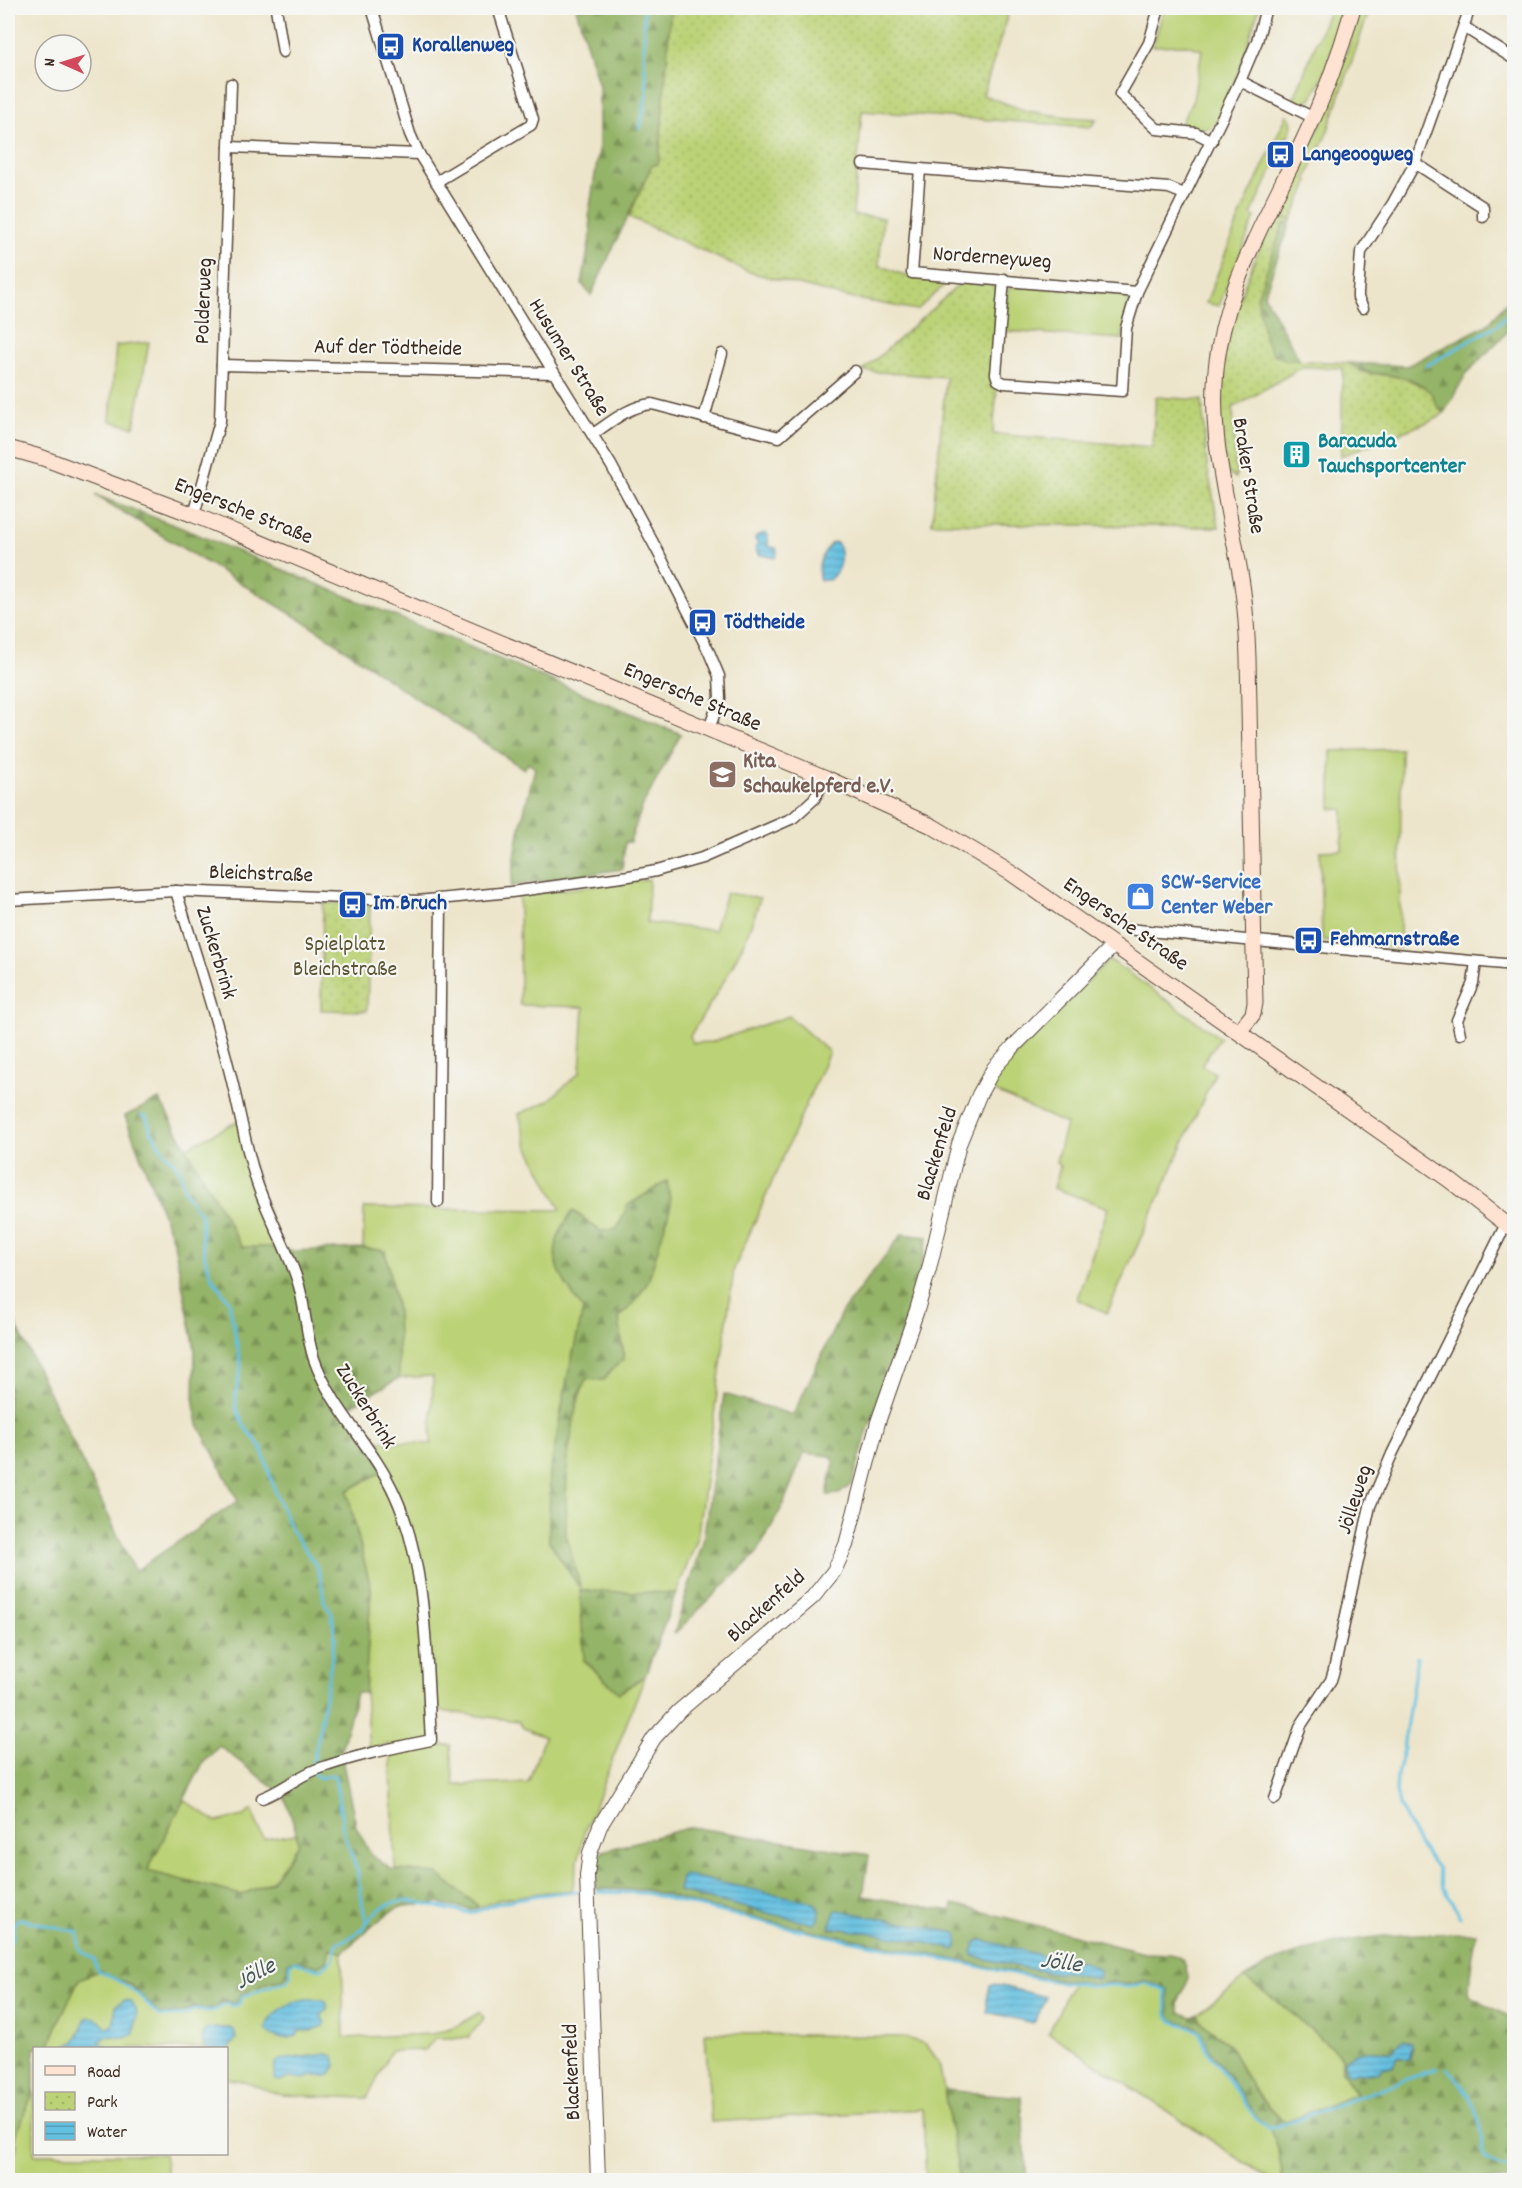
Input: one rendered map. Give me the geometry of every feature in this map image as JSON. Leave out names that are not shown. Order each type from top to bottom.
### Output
[{"type":"main road","name":"Braker Straße","points":[[1239,1032],[1254,1009],[1246,615],[1217,456],[1215,384],[1223,329],[1239,276],[1314,118],[1340,51],[1353,8]]},
{"type":"main road","name":"Engersche Straße","points":[[8,448],[43,458],[194,516],[826,778],[890,806],[954,838],[1011,873],[1239,1032],[1448,1179],[1510,1227]]},
{"type":"street","points":[[276,8],[283,52]]},
{"type":"street","name":"Husumer Straße","points":[[372,8],[410,134],[419,154],[593,434],[637,511],[714,664],[718,676],[720,698],[709,729]]},
{"type":"street","points":[[436,182],[531,124],[533,119],[498,8]]},
{"type":"street","points":[[1159,8],[1149,43],[1119,94],[1157,129],[1196,133],[1212,141]]},
{"type":"street","points":[[1004,279],[996,374],[998,380],[1004,383],[1122,391],[1126,328],[1137,292],[1240,81],[1257,41],[1266,8]]},
{"type":"street","points":[[1363,308],[1358,298],[1361,252],[1398,195],[1415,163],[1470,8]]},
{"type":"street","points":[[1464,27],[1515,59]]},
{"type":"street","points":[[1240,81],[1314,118]]},
{"type":"street","name":"Polderweg","points":[[194,516],[220,421],[231,84]]},
{"type":"street","points":[[229,147],[419,154]]},
{"type":"street","points":[[1415,163],[1483,207],[1483,217]]},
{"type":"street","points":[[863,164],[1169,188],[1184,194]]},
{"type":"street","name":"Norderneyweg","points":[[920,169],[912,273],[1137,292]]},
{"type":"street","points":[[704,418],[722,354]]},
{"type":"street","name":"Auf der Tödtheide","points":[[222,365],[554,373]]},
{"type":"street","points":[[593,434],[630,410],[640,405],[652,404],[779,437],[855,371]]},
{"type":"street","name":"Bleichstraße","points":[[8,900],[176,891],[417,901],[441,900],[656,871],[702,858],[793,818],[814,799],[826,778]]},
{"type":"street","name":"Zuckerbrink","points":[[176,891],[228,1066],[257,1182],[298,1281],[314,1358],[331,1396],[368,1448],[396,1496],[405,1519],[421,1592],[431,1740],[354,1756],[313,1771],[278,1792],[262,1798]]},
{"type":"street","points":[[438,1202],[441,900]]},
{"type":"street","points":[[1127,929],[1515,965]]},
{"type":"street","name":"Blackenfeld","points":[[598,2181],[587,1875],[590,1852],[600,1826],[654,1738],[679,1711],[813,1597],[834,1570],[846,1545],[878,1422],[920,1299],[958,1144],[979,1095],[994,1068],[1114,945]]},
{"type":"street","points":[[1460,1034],[1457,1020],[1473,983],[1476,962]]},
{"type":"street","name":"Jölleweg","points":[[1275,1799],[1301,1725],[1331,1680],[1370,1506],[1393,1452],[1510,1227]]},
{"type":"green space","points":[[576,8],[671,8],[659,163],[651,167],[591,295],[582,284],[591,233],[589,213],[599,150],[599,86]]},
{"type":"green space","points":[[671,8],[1010,8],[983,95],[1026,111],[1097,119],[1091,127],[862,111],[853,215],[883,218],[879,265],[911,278],[950,280],[917,310],[845,297],[749,272],[629,217],[651,167],[659,162]]},
{"type":"green space","points":[[1164,8],[1259,8],[1232,89],[1218,118],[1208,128],[1179,127],[1193,100],[1202,50],[1187,45],[1153,46]]},
{"type":"green space","points":[[1330,8],[1345,8],[1319,85],[1307,102],[1293,101]]},
{"type":"green space","points":[[1361,8],[1370,8],[1327,133],[1306,179],[1309,181],[1292,219],[1277,219],[1294,189],[1290,187],[1330,105]]},
{"type":"green space","points":[[1287,115],[1292,123],[1288,137],[1285,137],[1281,145],[1283,147],[1251,215],[1255,217],[1219,306],[1206,303],[1243,209]]},
{"type":"green space","points":[[1277,219],[1292,219],[1290,223],[1285,223],[1282,227],[1257,297],[1265,340],[1273,354],[1286,360],[1349,363],[1362,372],[1405,378],[1431,393],[1439,409],[1444,413],[1438,418],[1341,456],[1343,368],[1302,367],[1233,408],[1236,478],[1225,471],[1220,411],[1223,362],[1242,292],[1270,225],[1273,226]]},
{"type":"green space","points":[[1285,223],[1290,223],[1264,295],[1300,361],[1282,359],[1272,353],[1261,330],[1258,312],[1257,297],[1261,282]]},
{"type":"green space","points":[[962,282],[991,284],[997,292],[991,387],[997,388],[993,434],[1152,447],[1156,397],[1202,400],[1207,466],[1219,527],[932,523],[946,377],[863,371]]},
{"type":"green space","points":[[1013,286],[1126,293],[1129,303],[1122,339],[1004,331],[1008,290]]},
{"type":"green space","points":[[1514,293],[1514,325],[1466,374],[1444,413],[1425,389],[1416,382],[1365,371],[1349,363],[1407,366],[1487,325]]},
{"type":"green space","points":[[149,342],[134,427],[110,421],[116,346]]},
{"type":"green space","points":[[95,495],[179,527],[681,734],[642,807],[630,842],[625,842],[622,869],[511,886],[519,832],[535,768],[528,763],[524,769],[316,629]]},
{"type":"green space","points":[[1401,749],[1400,948],[1322,941],[1320,851],[1342,850],[1343,809],[1331,809],[1331,751]]},
{"type":"green space","points":[[649,879],[647,923],[714,930],[726,893],[760,898],[739,952],[690,1036],[693,1043],[712,1042],[789,1016],[829,1052],[734,1269],[697,1540],[676,1593],[581,1591],[584,1661],[619,1693],[645,1676],[584,1833],[572,1890],[501,1899],[477,1908],[477,1905],[437,1874],[395,1870],[390,1744],[369,1748],[365,1693],[371,1589],[347,1491],[385,1470],[364,1440],[431,1444],[433,1376],[399,1378],[397,1311],[385,1251],[363,1248],[364,1208],[561,1210],[527,1144],[519,1114],[548,1101],[580,1072],[584,1007],[520,1005],[519,895]],"holes":[[[628,1205],[633,1304],[619,1318],[624,1359],[611,1370],[604,1380],[586,1379],[575,1413],[565,1477],[566,1534],[580,1588],[549,1541],[550,1473],[583,1310],[574,1211],[600,1231],[617,1229]],[[433,1710],[518,1721],[523,1728],[544,1737],[528,1783],[454,1785],[451,1745],[432,1745]]]},
{"type":"green space","name":"Spielplatz Bleichstraße","points":[[323,903],[370,905],[367,1011],[321,1010]]},
{"type":"green space","points":[[1107,961],[1113,962],[1220,1038],[1201,1065],[1215,1073],[1107,1313],[1077,1299],[1108,1208],[1054,1188],[1060,1167],[1056,1162],[1066,1124],[989,1089],[998,1072]]},
{"type":"green space","points":[[159,1099],[242,1247],[280,1247],[294,1251],[363,1248],[385,1251],[397,1311],[399,1378],[345,1409],[385,1470],[347,1491],[371,1589],[365,1693],[356,1693],[342,1748],[343,1764],[356,1826],[371,1855],[391,1869],[437,1874],[477,1905],[477,1908],[447,1906],[438,1903],[404,1906],[393,1910],[342,1953],[330,1948],[327,1961],[317,1966],[298,1960],[290,1961],[287,1963],[288,1975],[285,1979],[269,1982],[241,1994],[237,2002],[232,2004],[225,2000],[218,2006],[204,2011],[195,2006],[184,2012],[161,2015],[130,1984],[100,1970],[79,1979],[49,2047],[33,2047],[33,2092],[8,2156],[8,1308],[135,1571],[238,1501],[198,1424],[194,1404],[195,1349],[174,1243],[125,1116]],"holes":[[[219,1746],[284,1795],[298,1844],[272,1882],[241,1895],[147,1871],[203,1763]]]},
{"type":"green space","points":[[238,1121],[280,1247],[242,1248],[185,1148]]},
{"type":"green space","points":[[667,1181],[671,1205],[648,1282],[633,1304],[619,1318],[624,1359],[611,1370],[604,1380],[586,1379],[578,1396],[568,1456],[566,1534],[581,1590],[549,1541],[550,1473],[583,1310],[560,1273],[556,1262],[557,1239],[573,1211],[600,1231],[617,1229],[628,1205]]},
{"type":"green space","points":[[902,1234],[928,1237],[911,1306],[866,1436],[852,1484],[839,1494],[827,1495],[834,1462],[831,1456],[804,1453],[782,1507],[757,1553],[674,1634],[703,1542],[724,1394],[793,1415],[842,1312]]},
{"type":"green space","points":[[580,1591],[676,1593],[645,1676],[619,1693],[584,1660]]},
{"type":"green space","points":[[183,1799],[216,1822],[243,1816],[252,1810],[263,1839],[297,1834],[298,1844],[272,1881],[241,1895],[147,1871]]},
{"type":"green space","points":[[691,1827],[869,1855],[863,1896],[952,1911],[953,1904],[1144,1953],[1175,1955],[1184,1962],[1188,1976],[1178,2003],[1180,2013],[1193,2017],[1198,2014],[1207,2027],[1227,2043],[1254,2089],[1284,2122],[1357,2094],[1342,2071],[1342,2057],[1286,2008],[1245,1978],[1297,1953],[1356,1939],[1418,1934],[1476,1933],[1470,1976],[1470,1996],[1514,2019],[1514,2180],[1283,2179],[1277,2144],[1269,2128],[1257,2118],[1210,2050],[1200,2031],[1192,2025],[1173,2020],[1169,2016],[1168,1990],[1145,1980],[1132,1985],[1113,1982],[1096,1984],[1045,1978],[786,1925],[646,1890],[596,1889],[596,1859],[603,1851]],"holes":[[[1413,2047],[1410,2057],[1406,2059],[1399,2057],[1393,2067],[1384,2067],[1370,2074],[1354,2072],[1384,2051],[1392,2053]]]},
{"type":"green space","points":[[329,1948],[342,1953],[344,2038],[433,2034],[459,2025],[480,2012],[484,2018],[468,2038],[435,2038],[425,2050],[391,2051],[367,2098],[282,2095],[238,2080],[228,2079],[228,2047],[49,2047],[79,1979],[100,1970],[130,1984],[161,2015],[183,2012],[215,2001],[232,2004],[237,2002],[241,1994],[269,1982],[285,1979],[288,1975],[287,1963],[290,1961],[297,1960],[307,1964]]},
{"type":"green space","points":[[1245,1978],[1286,2008],[1342,2057],[1342,2071],[1357,2095],[1284,2122],[1273,2111],[1249,2083],[1230,2047],[1204,2024],[1198,2014]]},
{"type":"green space","points":[[1073,1980],[1095,1985],[1117,1982],[1125,1986],[1138,1984],[1145,1980],[1168,1990],[1167,2011],[1173,2020],[1185,2022],[1200,2031],[1210,2050],[1257,2118],[1269,2128],[1277,2144],[1283,2180],[1271,2180],[1049,2033]]},
{"type":"green space","points":[[705,2033],[903,2037],[926,2044],[939,2062],[960,2180],[926,2180],[923,2109],[711,2122]]},
{"type":"green space","points":[[944,2090],[1021,2097],[1027,2180],[960,2180]]},
{"type":"green space","points":[[33,2091],[33,2155],[164,2155],[168,2180],[8,2180],[17,2144],[11,2144]]},
{"type":"water","points":[[765,533],[768,535],[768,547],[776,548],[774,558],[758,554],[755,548],[758,543],[756,536]]},
{"type":"water","points":[[831,543],[838,544],[840,564],[829,580],[820,580],[818,570],[821,560]]},
{"type":"water","points":[[684,1875],[808,1901],[818,1907],[818,1920],[814,1924],[680,1892],[678,1890]]},
{"type":"water","points":[[835,1911],[956,1933],[958,1935],[957,1947],[955,1950],[905,1938],[829,1927]]},
{"type":"water","points":[[983,1940],[1060,1960],[1081,1961],[1100,1970],[1098,1979],[1066,1972],[1054,1973],[1025,1968],[973,1956],[975,1942]]},
{"type":"water","points":[[990,1985],[1046,1997],[1036,2020],[1033,2023],[987,2012]]},
{"type":"water","points":[[306,1999],[321,1999],[327,2002],[327,2009],[321,2015],[324,2026],[311,2031],[299,2031],[297,2036],[288,2038],[276,2037],[266,2031],[270,2020],[280,2010]]},
{"type":"water","points":[[125,2000],[131,2001],[137,2013],[134,2034],[125,2038],[107,2036],[100,2041],[106,2047],[65,2047],[75,2042],[86,2018],[96,2018],[107,2027],[113,2026],[116,2005]]},
{"type":"water","points":[[231,2028],[234,2030],[236,2039],[228,2049],[205,2047],[202,2037],[205,2030]]},
{"type":"water","points":[[1403,2040],[1412,2043],[1410,2057],[1406,2059],[1399,2057],[1393,2067],[1384,2067],[1376,2072],[1365,2074],[1345,2072],[1344,2061],[1354,2054],[1373,2051],[1392,2053]]},
{"type":"water","points":[[327,2054],[334,2056],[336,2066],[329,2076],[313,2076],[303,2079],[292,2077],[279,2081],[274,2079],[275,2064],[280,2060]]},
{"type":"waterway","points":[[640,129],[647,91],[644,60],[644,8]]},
{"type":"waterway","points":[[1426,366],[1499,324],[1514,304]]},
{"type":"waterway","points":[[142,1115],[147,1118],[150,1129],[161,1148],[179,1168],[186,1194],[201,1215],[206,1261],[213,1279],[229,1301],[241,1366],[236,1408],[245,1427],[261,1447],[276,1494],[291,1530],[316,1565],[321,1579],[324,1601],[332,1614],[335,1639],[313,1765]]},
{"type":"waterway","points":[[1417,1657],[1396,1792],[1399,1805],[1420,1846],[1437,1868],[1442,1887],[1461,1917]]},
{"type":"waterway","points":[[314,1773],[319,1778],[332,1775],[335,1777],[344,1834],[357,1870],[367,1921]]},
{"type":"waterway","name":"Jölle","points":[[8,1946],[13,1937],[14,1923],[19,1919],[78,1932],[80,1949],[94,1959],[98,1971],[138,1994],[160,2017],[185,2015],[195,2009],[211,2011],[226,2003],[232,2006],[239,2004],[243,1996],[274,1984],[287,1982],[291,1977],[289,1964],[295,1961],[308,1967],[321,1969],[333,1959],[337,1943],[358,1932],[376,1912],[387,1905],[409,1901],[462,1912],[473,1912],[518,1898],[577,1892]]},
{"type":"waterway","name":"Jölle","points":[[598,1892],[646,1893],[785,1927],[1045,1980],[1125,1987],[1145,1983],[1166,1991],[1167,2016],[1172,2021],[1199,2032],[1208,2051],[1256,2119],[1270,2129],[1438,2068]]},
{"type":"waterway","name":"Jölle","points":[[1447,2068],[1465,2089],[1474,2107],[1480,2125],[1485,2158],[1494,2165],[1514,2169]]},
{"type":"place","name":"Korallenweg","points":[[391,46]]},
{"type":"place","name":"Langeoogweg","points":[[1281,155]]},
{"type":"place","name":"Baracuda Tauchsportcenter","points":[[1297,455]]},
{"type":"place","name":"Tödtheide","points":[[703,623]]},
{"type":"place","name":"Kita Schaukelpferd e.V.","points":[[722,775]]},
{"type":"place","name":"SCW-Service Center Weber","points":[[1140,896]]},
{"type":"place","name":"Im Bruch","points":[[352,904]]},
{"type":"place","name":"Fehmarnstraße","points":[[1309,940]]}]
